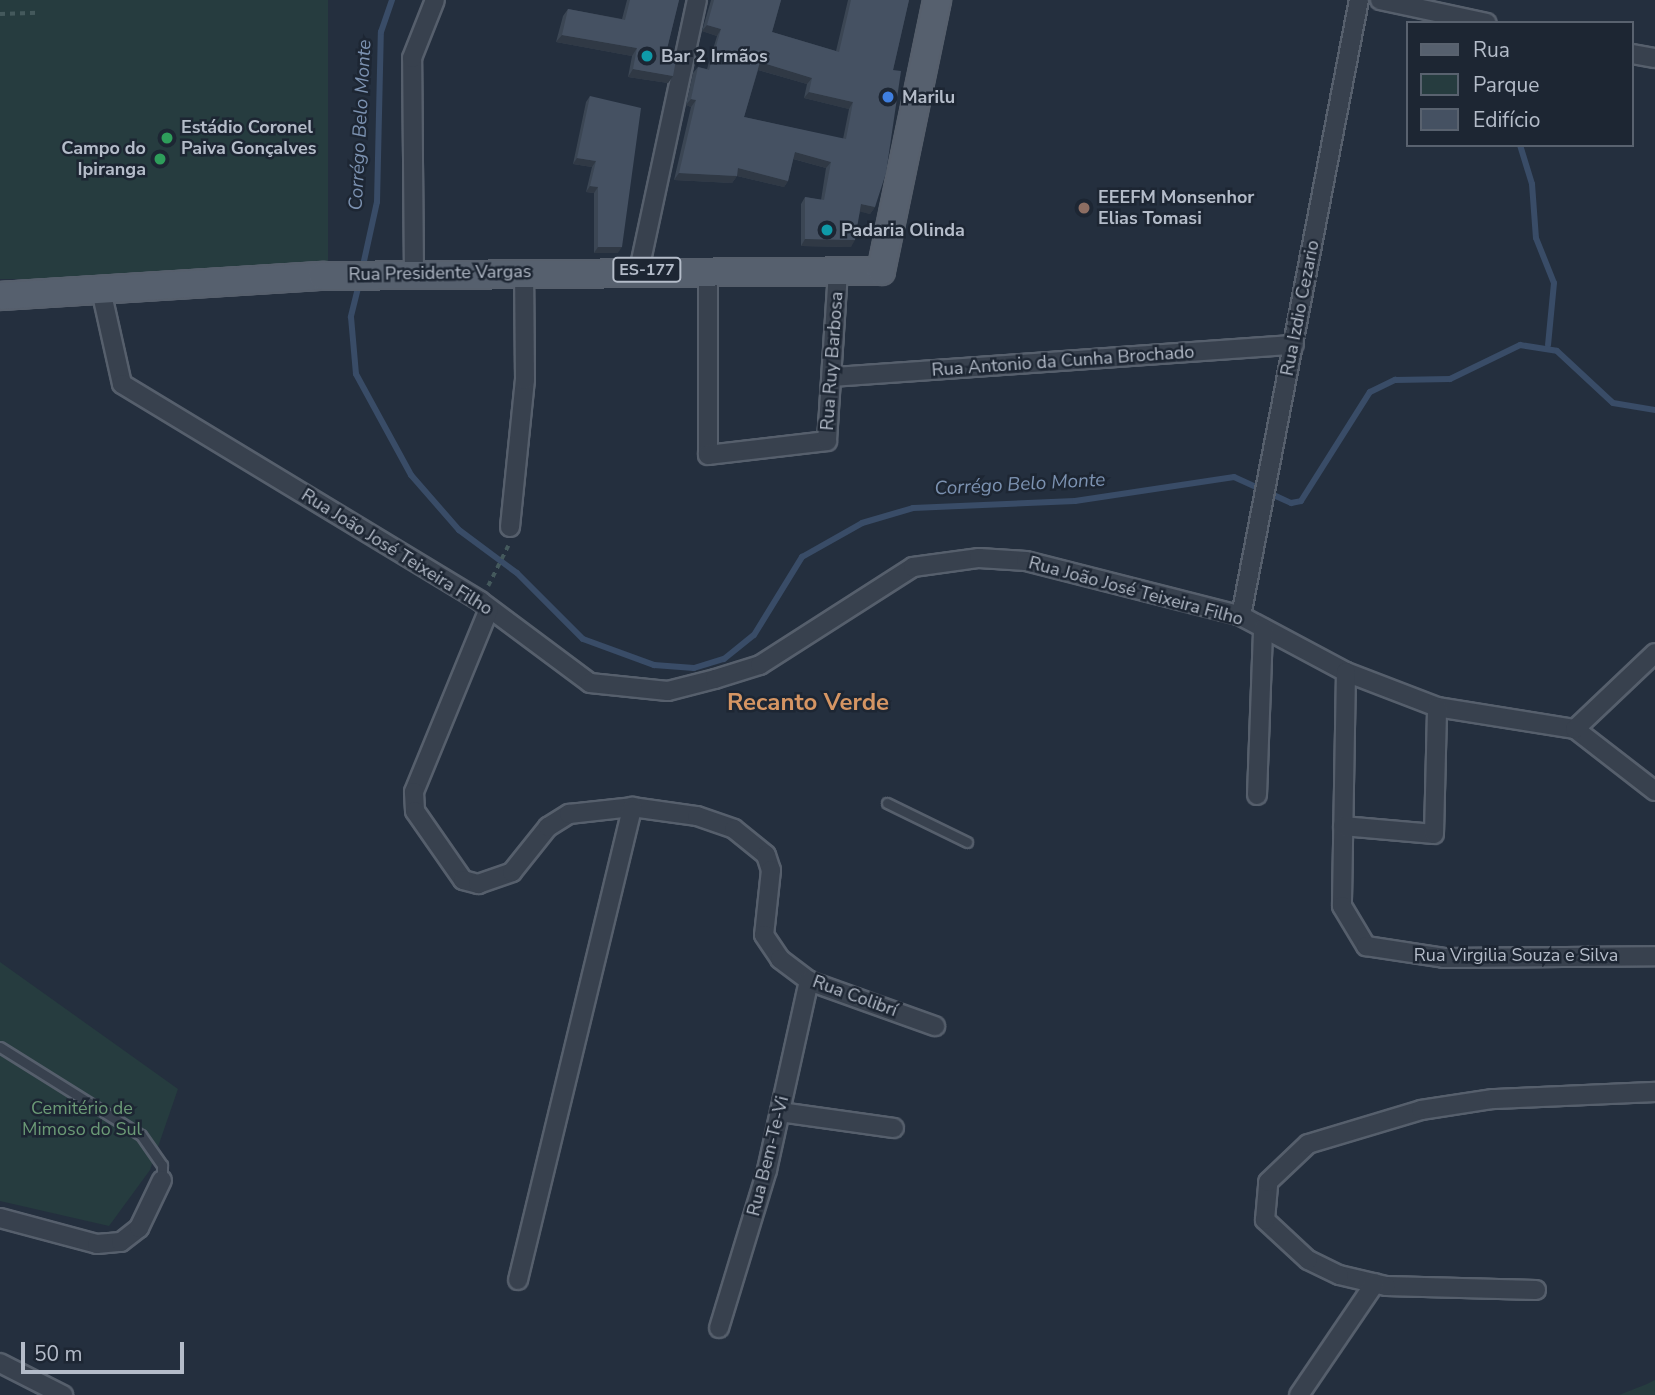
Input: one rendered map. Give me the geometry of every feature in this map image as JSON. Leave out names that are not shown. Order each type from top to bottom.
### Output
[{"type":"main road","name":"Rua Presidente Vargas","points":[[0,296],[322,276],[524,271],[881,271],[937,0]]},
{"type":"street","points":[[414,274],[412,58],[435,0]]},
{"type":"street","points":[[639,270],[697,0]]},
{"type":"street","name":"Rua Izdio Cezario","points":[[1241,616],[1263,517],[1359,0]]},
{"type":"street","points":[[1380,0],[1478,21]]},
{"type":"street","points":[[1634,54],[1655,58]]},
{"type":"street","name":"Rua Ruy Barbosa","points":[[708,270],[708,455],[827,441],[838,270]]},
{"type":"street","points":[[510,527],[525,380],[524,271]]},
{"type":"street","name":"Rua João José Teixeira Filho","points":[[101,290],[122,384],[489,609],[565,669],[618,691],[668,691],[760,665],[912,567],[946,562],[1026,561],[1241,616],[1346,672],[1437,707],[1575,729],[1655,791]]},
{"type":"street","name":"Rua Antonio da Cunha Brochado","points":[[832,377],[1294,345]]},
{"type":"street","points":[[489,609],[414,792],[415,811],[439,853],[463,880],[496,881],[569,814],[632,807],[518,1280]]},
{"type":"street","points":[[1257,795],[1263,628]]},
{"type":"street","points":[[1575,729],[1655,653]]},
{"type":"street","name":"Rua Virgilia Souza e Silva","points":[[1346,672],[1342,906],[1366,946],[1444,958],[1655,956]]},
{"type":"street","points":[[1343,826],[1434,834],[1437,707]]},
{"type":"street","name":"Rua Colibrí","points":[[632,807],[697,816],[755,843],[771,870],[764,935],[780,959],[809,981],[935,1026]]},
{"type":"street","name":"Rua Bem-Te-Vi","points":[[719,1328],[780,1112],[809,981]]},
{"type":"street","points":[[1536,1290],[1375,1283],[1308,1260],[1265,1220],[1268,1182],[1308,1144],[1421,1110],[1493,1099],[1655,1092]]},
{"type":"street","points":[[780,1112],[894,1128]]},
{"type":"street","points":[[0,1218],[97,1244],[121,1242],[139,1228],[162,1180]]},
{"type":"street","points":[[1299,1395],[1375,1283]]},
{"type":"street","points":[[0,1363],[63,1395]]},
{"type":"lane","points":[[887,803],[967,842]]},
{"type":"lane","points":[[0,1047],[141,1135],[162,1165],[162,1180]]},
{"type":"path","points":[[0,14],[38,13]]},
{"type":"path","points":[[492,580],[507,551]]},
{"type":"green space","name":"Campo do Ipiranga","points":[[0,0],[328,0],[328,279],[0,279]]},
{"type":"green space","name":"Cemitério de Mimoso do Sul","points":[[0,962],[178,1089],[150,1170],[109,1226],[0,1201]]},
{"type":"green space","points":[[1655,1380],[1655,1395],[1619,1395],[1647,1384]]},
{"type":"building","points":[[630,0],[679,0],[665,57],[676,60],[673,76],[633,69],[637,48],[562,35],[568,9],[625,20]]},
{"type":"building","points":[[714,0],[781,0],[772,32],[839,52],[851,0],[909,0],[893,70],[901,71],[886,173],[875,207],[861,204],[855,240],[805,239],[805,197],[824,200],[831,162],[795,152],[788,181],[738,168],[737,176],[679,173],[696,100],[691,99],[698,67],[709,70],[721,29],[707,25]],"holes":[[[760,62],[812,78],[809,92],[853,102],[846,139],[744,117]]]},
{"type":"building","points":[[590,96],[641,108],[622,247],[598,247],[598,187],[590,186],[596,161],[577,158]]},
{"type":"waterway","name":"Corrégo Belo Monte","points":[[362,270],[377,202],[381,32],[392,0]]},
{"type":"waterway","points":[[1521,147],[1532,184],[1536,238],[1554,283],[1548,345]]},
{"type":"waterway","name":"Corrégo Belo Monte","points":[[359,284],[351,317],[356,374],[411,475],[459,530],[517,573],[583,639],[654,665],[694,668],[724,659],[754,635],[802,557],[862,523],[913,508],[1075,501],[1234,477],[1291,503],[1301,501],[1370,392],[1395,380],[1450,379],[1520,345],[1557,351],[1613,403],[1655,410]]},
{"type":"place","name":"Bar 2 Irmãos","points":[[647,56]]},
{"type":"place","name":"Marilu","points":[[888,97]]},
{"type":"place","name":"Estádio Coronel Paiva Gonçalves","points":[[167,138]]},
{"type":"place","name":"Campo do Ipiranga","points":[[160,159]]},
{"type":"place","name":"EEEFM Monsenhor Elias Tomasi","points":[[1084,208]]},
{"type":"place","name":"Padaria Olinda","points":[[827,230]]},
{"type":"district","name":"Recanto Verde","points":[[808,703]]}]
